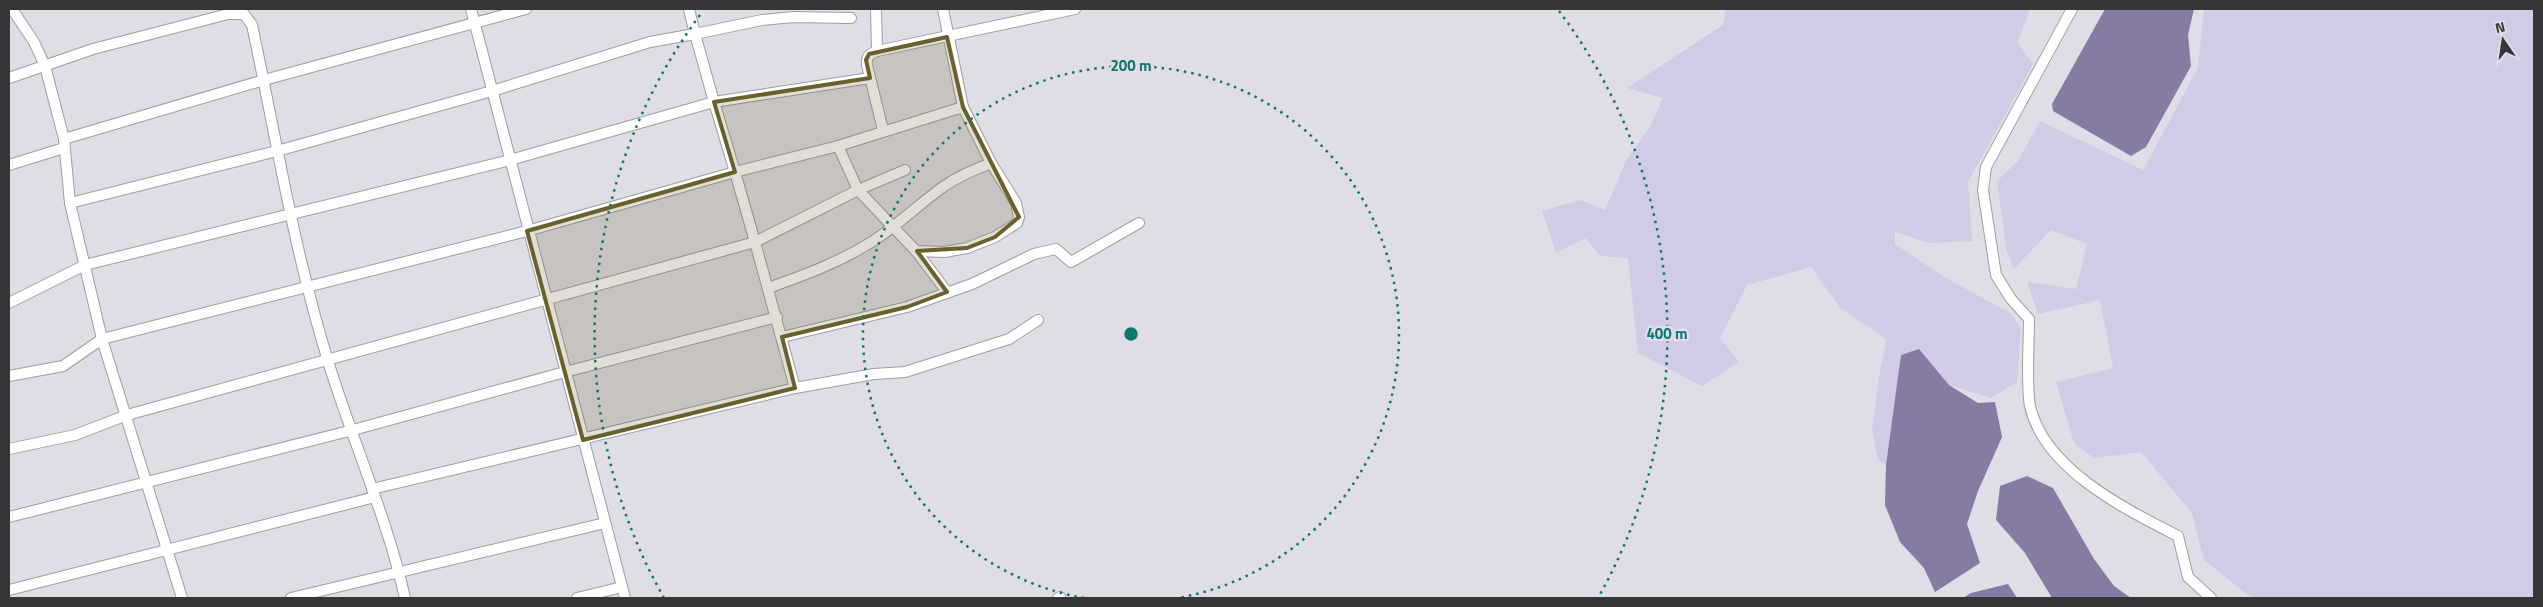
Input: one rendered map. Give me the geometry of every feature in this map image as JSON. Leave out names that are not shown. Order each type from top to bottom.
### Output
[{"type":"street","points":[[12,9],[34,42],[45,66],[64,143],[70,203],[102,339],[148,481],[182,598]]},
{"type":"street","points":[[470,9],[625,598]]},
{"type":"street","points":[[9,164],[64,143],[264,80],[526,9]]},
{"type":"street","points":[[689,9],[714,102],[777,317],[795,388]]},
{"type":"street","points":[[876,9],[877,51]]},
{"type":"street","points":[[916,251],[945,252],[967,248],[995,237],[1017,223],[1019,211],[963,107],[947,38],[943,9]]},
{"type":"street","points":[[884,130],[866,60],[870,54],[1075,9]]},
{"type":"street","points":[[2072,9],[1986,167],[1983,190],[1996,275],[2011,299],[2029,319],[2030,406],[2041,438],[2071,468],[2115,503],[2178,536],[2188,577],[2211,598]]},
{"type":"street","points":[[9,78],[93,50],[218,16],[245,11],[252,25],[291,216],[327,360],[374,493],[399,571],[405,598]]},
{"type":"street","points":[[70,203],[278,151],[492,91],[650,42],[762,20],[793,17],[851,18]]},
{"type":"street","points":[[9,303],[85,265],[291,216],[510,160],[714,102],[870,78]]},
{"type":"street","points":[[9,376],[63,366],[102,339],[527,231],[735,172],[838,146],[884,130],[963,107]]},
{"type":"street","points":[[838,146],[858,190],[916,251],[947,292]]},
{"type":"street","points":[[768,288],[812,273],[845,258],[893,228],[943,187],[960,176],[991,162]]},
{"type":"street","points":[[9,449],[76,435],[127,414],[755,242],[858,190],[905,170]]},
{"type":"street","points":[[782,337],[906,307],[981,280],[1034,254],[1056,249],[1071,262],[1139,223]]},
{"type":"street","points":[[9,517],[353,430],[777,317]]},
{"type":"street","points":[[9,590],[374,493],[795,388],[874,374],[905,372],[1009,339],[1038,320]]},
{"type":"street","points":[[292,598],[605,523]]},
{"type":"street","points":[[577,598],[622,587]]},
{"type":"highlighted area","points":[[947,37],[963,107],[1019,217],[995,237],[967,248],[917,251],[947,292],[907,307],[782,337],[795,388],[583,440],[527,231],[735,172],[714,102],[870,78],[866,60],[869,54]]},
{"type":"shaded area","points":[[1726,9],[2030,9],[2017,43],[2033,64],[1968,182],[1972,241],[1928,243],[1895,232],[1895,244],[1946,278],[2010,313],[2021,328],[2017,382],[1991,398],[1949,385],[1919,350],[1901,355],[1886,465],[1878,460],[1872,429],[1887,339],[1841,309],[1811,267],[1747,285],[1720,338],[1739,362],[1702,386],[1638,353],[1628,258],[1601,256],[1585,238],[1556,253],[1542,211],[1580,200],[1605,210],[1626,161],[1651,125],[1663,98],[1627,88],[1723,25]]},
{"type":"shaded area","points":[[2105,9],[2194,9],[2188,35],[2191,66],[2146,147],[2131,156],[2053,111],[2052,104]]},
{"type":"shaded area","points":[[2204,9],[2534,9],[2534,598],[2252,598],[2204,560],[2192,513],[2141,452],[2094,458],[2074,443],[2056,382],[2113,368],[2100,300],[2038,314],[2027,282],[2076,289],[2087,244],[2051,230],[2014,269],[2007,252],[1997,181],[2018,161],[2040,121],[2143,170],[2198,68]]},
{"type":"shaded area","points":[[1919,349],[1949,385],[1978,403],[1995,402],[2002,437],[1978,491],[1967,524],[1980,563],[1935,592],[1924,568],[1900,542],[1885,505],[1886,465],[1901,355]]},
{"type":"shaded area","points":[[2027,476],[2053,488],[2094,559],[2114,586],[2131,598],[2052,598],[2025,553],[1996,520],[2000,486]]},
{"type":"shaded area","points":[[2008,584],[2017,598],[1963,598],[1971,593]]}]
